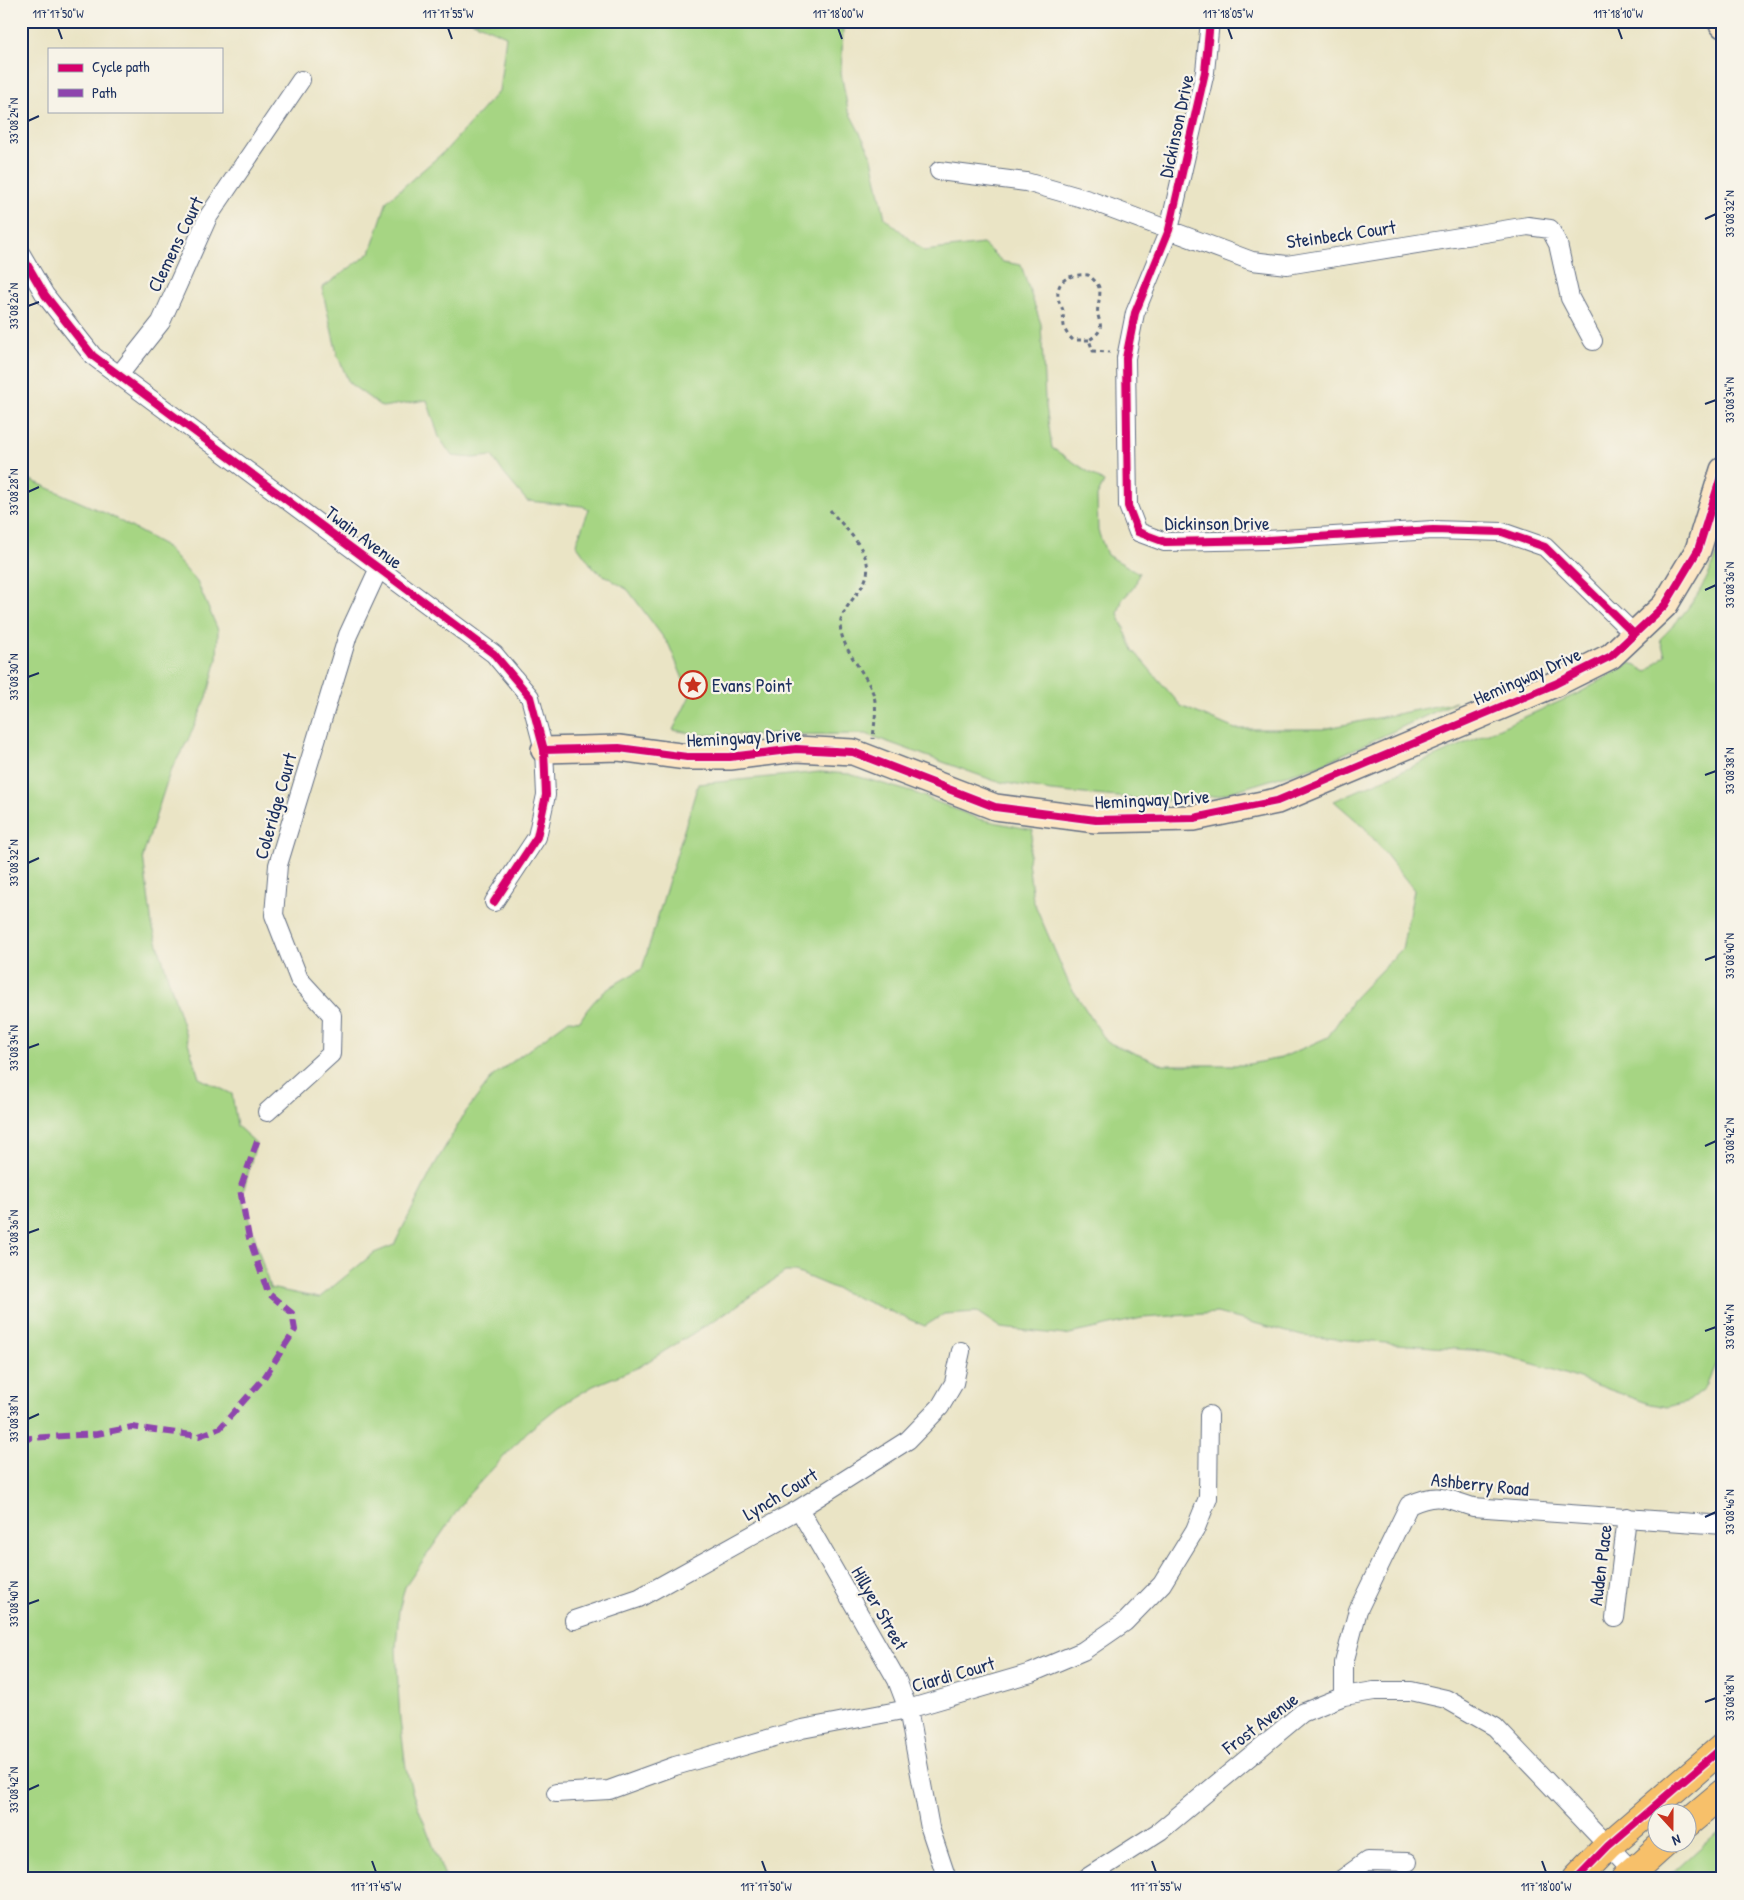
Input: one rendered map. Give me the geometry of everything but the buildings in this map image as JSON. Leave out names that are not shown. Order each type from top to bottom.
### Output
[{"type":"main road","points":[[1576,1879],[1608,1846],[1723,1747]]},
{"type":"main road","points":[[1696,1816],[1723,1793]]},
{"type":"main road","points":[[1628,1875],[1654,1852]]},
{"type":"street","name":"Dickinson Drive","points":[[1210,21],[1205,72],[1170,230],[1135,313],[1126,358],[1128,506],[1138,532],[1165,542],[1267,540],[1433,530],[1502,532],[1545,547],[1634,634]]},
{"type":"street","points":[[1720,21],[1723,25]]},
{"type":"street","name":"Clemens Court","points":[[119,375],[161,322],[208,217],[301,80]]},
{"type":"street","name":"Steinbeck Court","points":[[939,171],[1026,182],[1089,200],[1252,261],[1287,265],[1528,226],[1550,230],[1558,244],[1570,298],[1594,342]]},
{"type":"street","name":"Twain Avenue","points":[[21,254],[45,296],[93,356],[494,654],[530,697],[544,750],[546,795],[537,837],[494,902]]},
{"type":"street","name":"Hemingway Drive","points":[[544,750],[620,748],[688,757],[730,757],[796,749],[853,752],[995,807],[1096,820],[1194,818],[1277,801],[1555,684],[1611,656],[1665,605],[1698,550],[1723,470]]},
{"type":"street","name":"Coleridge Court","points":[[267,1112],[331,1054],[332,1015],[299,979],[274,915],[278,865],[348,635],[379,568]]},
{"type":"street","name":"Lynch Court","points":[[574,1620],[639,1598],[799,1509],[908,1440],[940,1407],[954,1382],[961,1351]]},
{"type":"street","name":"Ciardi Court","points":[[556,1793],[609,1790],[675,1766],[802,1729],[908,1709],[1031,1673],[1083,1651],[1125,1622],[1162,1584],[1195,1530],[1208,1498],[1208,1416]]},
{"type":"street","name":"Ashberry Road","points":[[1344,1696],[1344,1662],[1358,1610],[1409,1504],[1428,1496],[1443,1498],[1473,1508],[1723,1525]]},
{"type":"street","name":"Hillyer Street","points":[[799,1509],[897,1680],[908,1709],[930,1828],[947,1879]]},
{"type":"street","name":"Auden Place","points":[[1615,1618],[1627,1517]]},
{"type":"street","name":"Frost Avenue","points":[[1096,1876],[1160,1831],[1302,1713],[1344,1696],[1374,1691],[1411,1691],[1446,1699],[1495,1727],[1608,1846],[1628,1875]]},
{"type":"street","points":[[1342,1879],[1367,1861],[1408,1862]]},
{"type":"path","points":[[1088,275],[1099,287],[1100,299],[1097,307],[1101,328],[1097,335],[1089,340],[1073,340],[1064,331],[1062,308],[1057,298],[1060,286],[1070,276],[1088,275]]},
{"type":"path","points":[[1089,340],[1093,351],[1110,352]]},
{"type":"path","points":[[830,510],[857,544],[867,562],[868,576],[841,617],[841,632],[858,668],[873,693],[873,740]]},
{"type":"green space","points":[[471,21],[839,21],[843,30],[841,73],[848,110],[871,154],[885,218],[924,251],[983,244],[1003,262],[1021,265],[1041,324],[1045,399],[1052,448],[1104,482],[1097,496],[1098,531],[1107,555],[1139,573],[1135,586],[1122,600],[1118,614],[1133,650],[1181,706],[1235,729],[1323,729],[1456,702],[1320,765],[1217,796],[1163,801],[1051,791],[995,781],[866,734],[703,735],[673,730],[690,696],[669,645],[628,590],[594,569],[576,544],[589,509],[582,506],[527,501],[492,456],[473,458],[452,456],[439,437],[427,400],[382,407],[349,383],[337,354],[322,288],[370,253],[387,201],[446,150],[499,91],[506,36]]},
{"type":"green space","points":[[21,473],[26,478],[107,514],[164,545],[197,582],[218,630],[217,659],[207,697],[188,740],[170,772],[143,856],[152,925],[199,1078],[232,1094],[237,1126],[256,1143],[242,1196],[270,1288],[319,1298],[374,1253],[394,1245],[434,1166],[465,1113],[493,1076],[569,1020],[580,1021],[586,1011],[606,990],[642,969],[698,784],[820,772],[849,774],[915,793],[979,819],[1033,830],[1028,861],[1033,900],[1069,984],[1107,1042],[1164,1065],[1244,1065],[1281,1058],[1328,1037],[1355,997],[1402,949],[1414,890],[1365,828],[1334,801],[1579,693],[1631,663],[1647,672],[1665,655],[1660,639],[1690,605],[1706,581],[1723,538],[1723,1347],[1705,1388],[1689,1401],[1667,1407],[1650,1404],[1551,1369],[1493,1352],[1302,1336],[1217,1313],[1142,1318],[1065,1335],[1001,1328],[977,1312],[944,1314],[925,1326],[796,1272],[785,1272],[732,1309],[639,1367],[593,1386],[558,1407],[527,1432],[468,1495],[405,1587],[399,1610],[396,1648],[400,1720],[406,1768],[413,1794],[446,1879],[21,1879]]},
{"type":"green space","points":[[1723,1827],[1723,1879],[1666,1879],[1696,1852]]},
{"type":"marked path","points":[[21,1442],[30,1438],[97,1434],[132,1427],[199,1436],[220,1428],[264,1378],[295,1330],[292,1313],[268,1293],[249,1238],[240,1189],[259,1136]]},
{"type":"cycle path","points":[[1210,21],[1205,72],[1169,230],[1135,313],[1126,358],[1128,506],[1138,532],[1165,542],[1267,540],[1433,530],[1502,532],[1545,547],[1634,634]]},
{"type":"cycle path","points":[[21,254],[45,295],[93,356],[494,654],[530,697],[544,750],[546,795],[537,837],[494,902]]},
{"type":"cycle path","points":[[544,750],[619,748],[687,757],[730,757],[796,749],[853,752],[995,807],[1096,820],[1194,818],[1277,801],[1555,684],[1611,656],[1665,605],[1698,550],[1723,470]]},
{"type":"cycle path","points":[[1576,1879],[1608,1846],[1723,1747]]},
{"type":"place","name":"Evans Point","points":[[693,685]]}]
